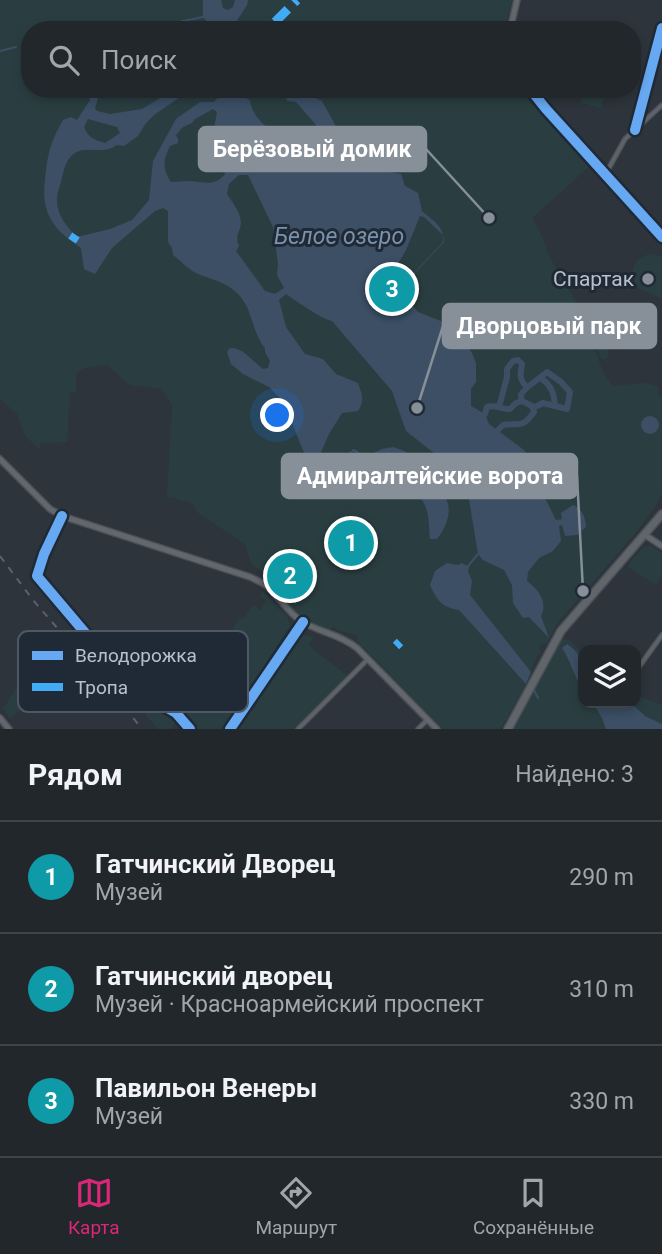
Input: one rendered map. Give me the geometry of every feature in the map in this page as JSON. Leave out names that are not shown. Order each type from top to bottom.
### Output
[{"type":"main road","points":[[512,21],[517,0]]},
{"type":"main road","points":[[537,98],[662,237]]},
{"type":"main road","points":[[0,459],[50,509],[62,516],[250,577],[270,589],[288,610],[303,622],[351,643],[437,729]]},
{"type":"main road","points":[[508,729],[561,631],[662,514]]},
{"type":"main road","points":[[645,535],[662,546]]},
{"type":"main road","points":[[0,718],[9,729]]},
{"type":"street","points":[[635,130],[662,28]]},
{"type":"street","points":[[605,175],[625,139],[662,105]]},
{"type":"street","points":[[639,117],[640,121],[645,121]]},
{"type":"street","points":[[62,516],[37,576],[84,631]]},
{"type":"street","points":[[248,703],[303,622]]},
{"type":"street","points":[[641,664],[662,635]]},
{"type":"street","points":[[298,729],[368,659]]},
{"type":"street","points":[[174,712],[190,729]]},
{"type":"street","points":[[230,729],[242,712]]},
{"type":"street","points":[[418,729],[427,720]]},
{"type":"green space","points":[[0,0],[513,0],[506,21],[21,21],[21,98],[534,98],[592,164],[532,218],[548,254],[581,310],[603,372],[613,386],[645,383],[658,386],[658,396],[662,397],[662,493],[639,529],[558,622],[547,643],[541,645],[541,652],[527,682],[501,729],[443,729],[356,640],[357,636],[334,627],[329,631],[292,609],[276,580],[252,565],[245,544],[198,513],[192,503],[167,497],[172,405],[162,389],[130,385],[107,365],[84,368],[76,373],[76,393],[70,392],[67,442],[41,443],[39,449],[25,436],[17,414],[0,399]]},
{"type":"green space","points":[[582,98],[604,98],[601,108],[581,103]]},
{"type":"green space","name":"Спартак","points":[[651,254],[662,257],[662,299],[638,288],[633,277],[636,262]]},
{"type":"green space","points":[[598,320],[607,322],[606,359],[601,359],[595,342],[594,324]]},
{"type":"green space","points":[[651,546],[662,553],[662,575],[656,585],[627,566],[644,547]]},
{"type":"green space","points":[[263,591],[288,618],[290,626],[248,692],[248,631],[231,631],[239,618],[245,617],[253,605],[260,610],[266,602],[259,595]]},
{"type":"green space","points":[[303,635],[314,637],[309,644],[311,648],[348,676],[294,729],[238,729],[299,638]]},
{"type":"green space","points":[[564,639],[571,641],[578,649],[578,708],[641,708],[641,697],[662,705],[662,729],[514,729]]},
{"type":"green space","points":[[18,686],[18,712],[10,718],[3,709]]},
{"type":"green space","points":[[144,712],[164,712],[177,721],[171,729],[158,729]]},
{"type":"green space","points":[[185,712],[235,712],[224,729],[195,729],[183,715]]},
{"type":"water","points":[[203,0],[221,0],[223,8],[228,10],[233,7],[235,0],[248,0],[237,21],[207,21],[203,18]]},
{"type":"water","name":"Белое озеро","points":[[89,98],[98,98],[95,108],[97,111],[110,114],[142,109],[160,98],[179,98],[154,115],[138,136],[124,146],[80,151],[70,158],[58,191],[57,205],[63,220],[77,237],[110,229],[132,220],[149,200],[153,161],[176,119],[200,102],[214,102],[218,98],[246,98],[250,100],[255,114],[265,126],[302,139],[314,133],[316,125],[296,102],[287,101],[286,98],[315,98],[322,101],[350,152],[373,169],[401,174],[405,186],[418,193],[422,211],[440,228],[444,236],[444,242],[400,289],[418,312],[446,323],[466,344],[476,363],[476,382],[471,389],[471,406],[485,414],[489,424],[524,450],[538,473],[544,496],[556,520],[562,519],[561,513],[573,505],[584,517],[586,527],[577,535],[565,536],[562,525],[559,526],[561,541],[553,551],[539,558],[528,572],[527,581],[539,592],[543,601],[541,616],[549,638],[529,617],[523,618],[513,603],[512,585],[504,570],[483,560],[478,554],[468,493],[439,457],[406,431],[392,391],[332,321],[286,294],[279,300],[286,327],[305,354],[323,359],[336,374],[358,383],[361,391],[362,401],[358,411],[342,413],[318,459],[323,467],[333,466],[353,450],[351,462],[343,477],[329,482],[311,470],[283,401],[269,387],[243,374],[231,364],[227,352],[230,348],[244,353],[263,369],[268,368],[270,361],[247,307],[238,294],[222,283],[194,272],[173,255],[168,242],[168,211],[163,208],[155,211],[112,248],[95,274],[84,269],[81,248],[58,230],[49,215],[44,198],[47,162],[55,136],[63,120],[71,117],[77,120]],"holes":[[[213,109],[217,112],[214,128],[216,144],[225,174],[217,181],[209,183],[171,182],[165,168],[170,146],[178,143],[176,135],[195,119]],[[88,119],[117,127],[120,133],[105,143],[98,141],[92,138],[84,127]],[[325,136],[332,138],[350,157],[347,162],[334,161],[323,146]],[[239,175],[248,175],[273,227],[277,275],[284,288],[275,294],[265,291],[236,251],[239,246],[237,236],[241,222],[227,194],[229,184]],[[420,216],[443,235],[443,242],[400,288],[390,295],[387,291],[391,285],[391,276],[406,250]],[[514,467],[518,468],[519,478],[526,486],[520,492],[512,488],[510,480]]]},
{"type":"water","points":[[646,416],[654,416],[659,425],[657,432],[646,434],[641,429],[641,421]]},
{"type":"water","points":[[393,447],[418,458],[439,477],[449,513],[437,539],[430,539],[426,509],[416,493],[400,483],[384,465],[356,460],[357,452],[369,455]]},
{"type":"water","points":[[447,563],[462,563],[469,567],[472,581],[470,595],[531,672],[526,684],[459,610],[444,605],[435,595],[430,585],[435,571]]},
{"type":"water","points":[[567,644],[578,654],[578,682],[568,658],[562,648]]},
{"type":"water","points":[[596,708],[636,708],[645,716],[662,724],[662,729],[606,729]]},
{"type":"waterway","points":[[183,21],[203,17]]},
{"type":"waterway","points":[[0,51],[16,47]]},
{"type":"waterway","points":[[499,407],[507,369],[513,361],[518,360],[522,364],[521,377],[527,387]]},
{"type":"waterway","points":[[522,401],[522,393],[547,372],[570,392],[567,409],[543,403],[533,408]]},
{"type":"waterway","points":[[540,378],[551,389],[555,406]]},
{"type":"waterway","points":[[485,414],[490,406],[510,409],[522,401],[532,406],[534,412],[526,421],[503,425],[497,431]]},
{"type":"waterway","points":[[353,450],[357,452]]},
{"type":"waterway","points":[[468,566],[478,554]]},
{"type":"waterway","points":[[534,690],[538,698]]},
{"type":"railway","points":[[0,556],[60,631]]},
{"type":"railway","points":[[128,712],[142,729]]},
{"type":"marked path","points":[[276,21],[297,0]]},
{"type":"marked path","points":[[72,241],[76,235]]},
{"type":"marked path","points":[[396,646],[400,642]]},
{"type":"cycle path","points":[[635,130],[662,28]]},
{"type":"cycle path","points":[[537,98],[662,237]]},
{"type":"cycle path","points":[[62,516],[37,576],[84,631]]},
{"type":"cycle path","points":[[248,703],[303,622]]},
{"type":"cycle path","points":[[174,712],[190,729]]},
{"type":"cycle path","points":[[230,729],[242,712]]},
{"type":"place","name":"Берёзовый домик","points":[[489,218]]},
{"type":"place","name":"Спартак","points":[[648,279]]},
{"type":"place","name":"Павильон Венеры","points":[[392,289]]},
{"type":"place","name":"Дворцовый парк","points":[[417,408]]},
{"type":"place","name":"Гатчинский Дворец","points":[[351,543]]},
{"type":"place","name":"Гатчинский дворец","points":[[290,576]]},
{"type":"place","name":"Адмиралтейские ворота","points":[[583,591]]}]
